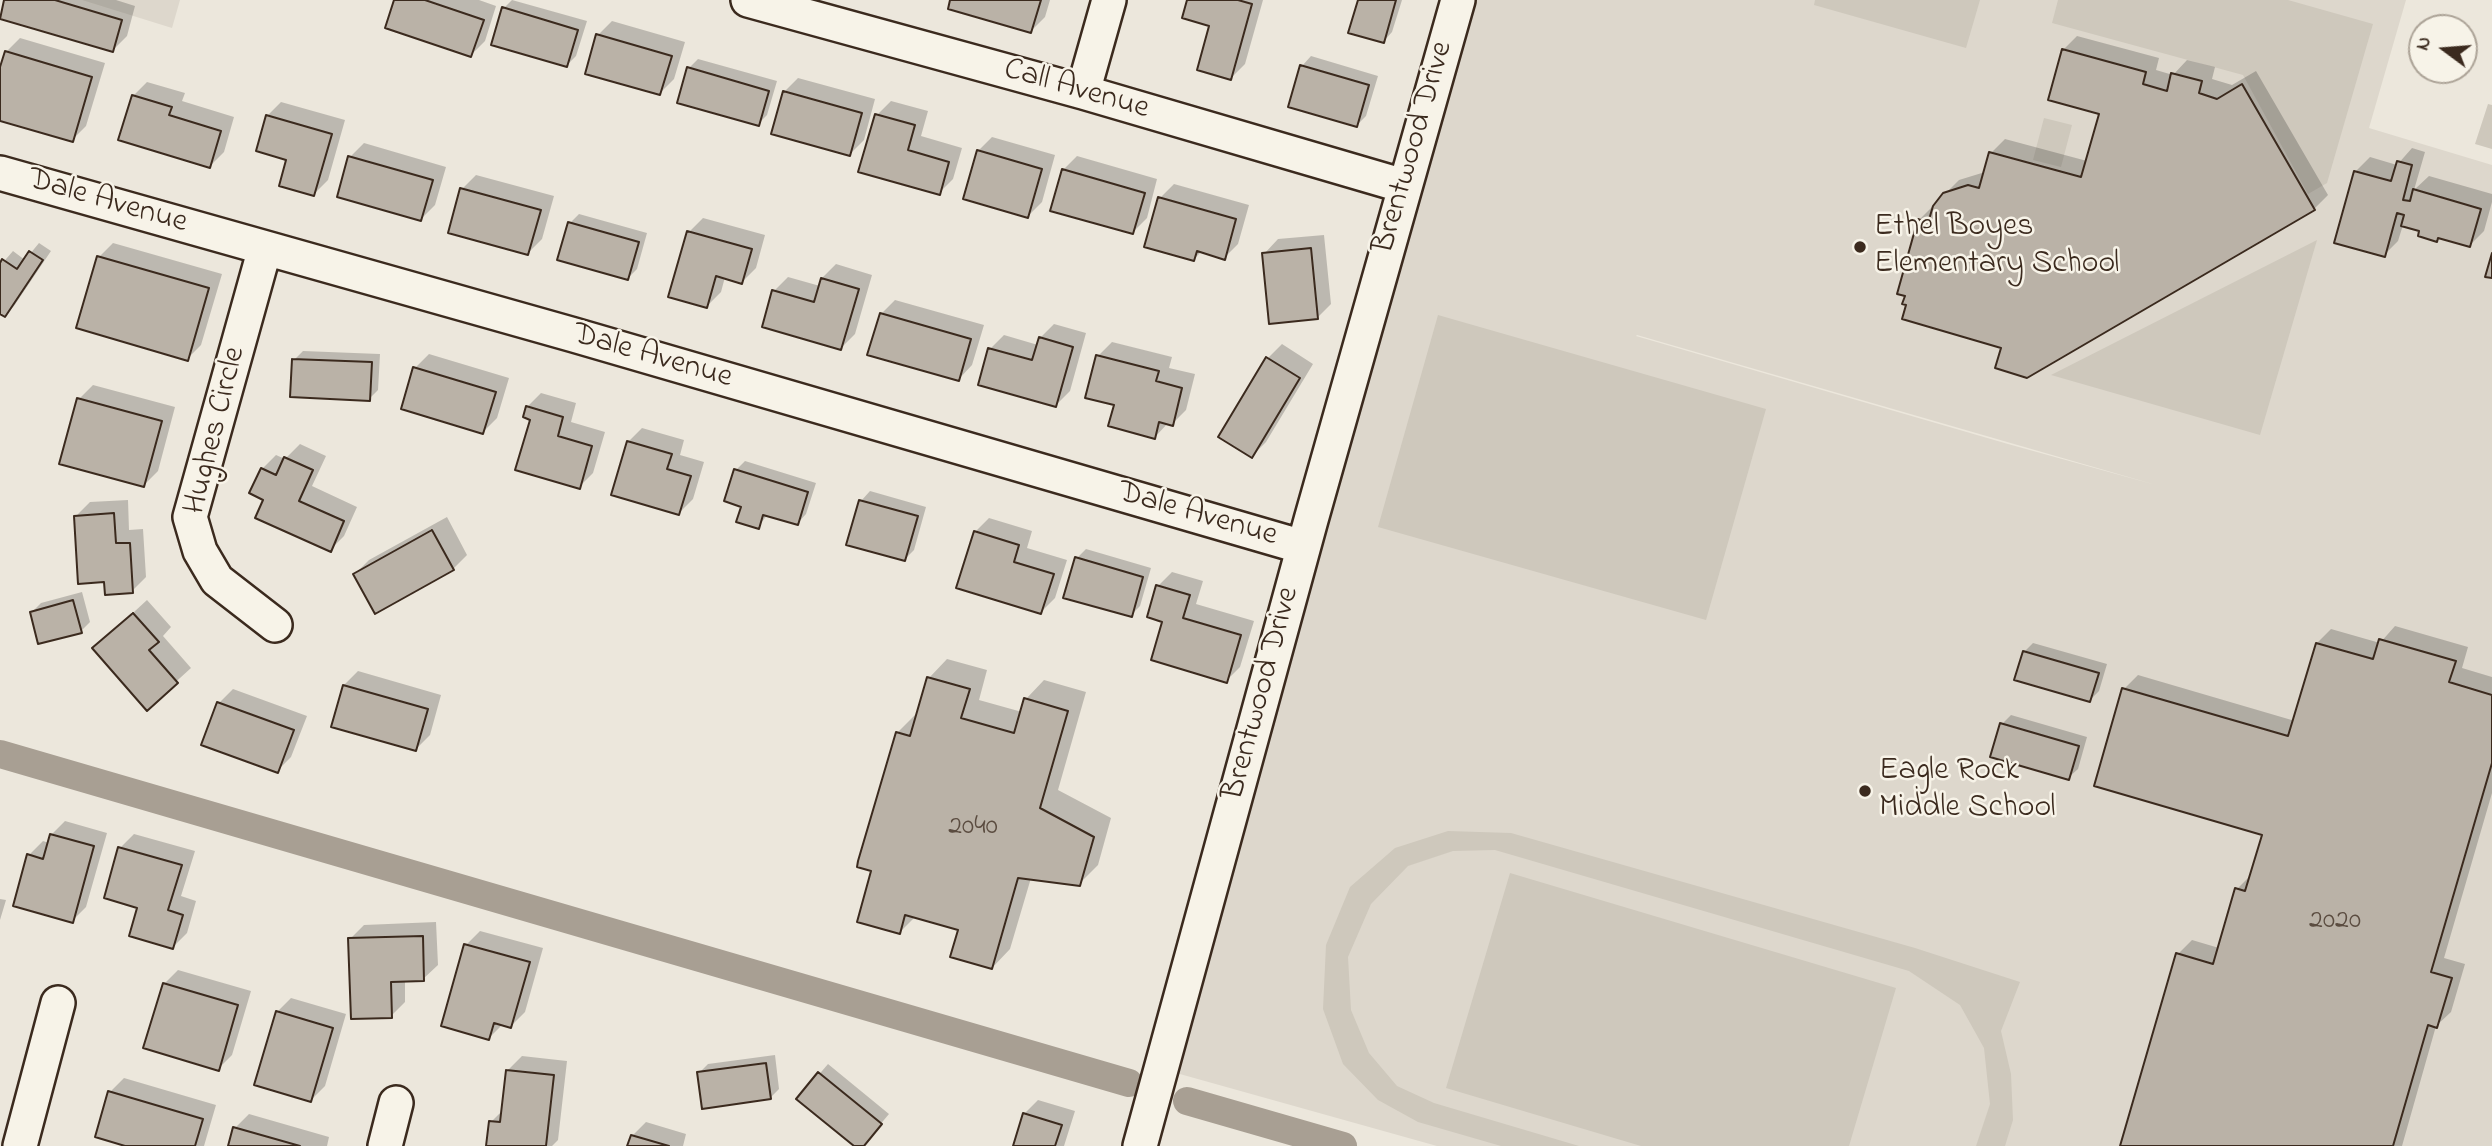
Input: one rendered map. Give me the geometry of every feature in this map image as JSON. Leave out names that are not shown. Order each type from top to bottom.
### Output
[{"type":"street","name":"Call Avenue","points":[[748,0],[1083,92],[1404,186]]},
{"type":"street","points":[[1083,92],[1109,0]]},
{"type":"street","name":"Brentwood Drive","points":[[1140,1146],[1303,547],[1458,0]]},
{"type":"street","name":"Dale Avenue","points":[[0,173],[588,339],[1303,547]]},
{"type":"street","name":"Hughes Circle","points":[[265,248],[190,517],[200,551],[216,580],[275,625]]},
{"type":"street","points":[[20,1146],[58,1003]]},
{"type":"street","points":[[384,1146],[396,1104]]},
{"type":"shaded area","points":[[82,0],[180,0],[172,28]]},
{"type":"shaded area","name":"Eagle Rock Middle School","points":[[1458,0],[2406,0],[2369,128],[2492,165],[2492,1146],[1437,1146],[1162,1069]],"holes":[[[1637,335],[2156,485],[2008,444]]]},
{"type":"shaded area","points":[[1815,0],[1980,0],[1966,48],[1814,5]]},
{"type":"shaded area","points":[[2058,0],[2288,0],[2373,24],[2327,183],[2308,194],[2243,75],[2052,23]]},
{"type":"shaded area","points":[[2488,104],[2492,105],[2492,149],[2475,144]]},
{"type":"shaded area","points":[[2044,118],[2072,125],[2061,167],[2033,160]]},
{"type":"shaded area","points":[[2317,240],[2260,435],[2051,375]]},
{"type":"shaded area","points":[[1438,315],[1766,409],[1706,620],[1378,527]]},
{"type":"shaded area","points":[[1448,831],[1511,833],[1915,948],[2020,982],[2001,1031],[2011,1074],[2013,1120],[2005,1146],[1976,1146],[1990,1104],[1984,1048],[1960,1005],[1909,971],[1495,850],[1453,851],[1408,866],[1371,904],[1348,957],[1351,1010],[1369,1053],[1397,1086],[1434,1103],[1579,1146],[1501,1146],[1418,1122],[1378,1100],[1343,1064],[1323,1009],[1326,945],[1350,887],[1395,848]]},
{"type":"shaded area","points":[[1510,873],[1896,988],[1849,1146],[1641,1146],[1446,1088]]},
{"type":"building","points":[[4,0],[55,0],[122,20],[113,52],[0,19]]},
{"type":"building","points":[[394,0],[425,0],[484,20],[471,57],[385,28]]},
{"type":"building","points":[[950,0],[1041,0],[1031,33],[948,9]]},
{"type":"building","points":[[1187,0],[1238,0],[1252,4],[1231,80],[1197,70],[1209,26],[1182,18]]},
{"type":"building","points":[[1358,0],[1396,0],[1384,43],[1348,33]]},
{"type":"building","points":[[502,7],[578,30],[567,67],[491,45]]},
{"type":"building","points":[[596,34],[672,56],[660,95],[585,74]]},
{"type":"building","points":[[2062,49],[2146,72],[2143,84],[2167,91],[2171,73],[2202,81],[2199,93],[2217,99],[2242,84],[2315,210],[2027,378],[1995,368],[2001,348],[1902,319],[1906,305],[1902,304],[1905,296],[1897,294],[1918,219],[1928,223],[1933,206],[1943,193],[1968,185],[1979,188],[1989,152],[2081,177],[2099,114],[2048,100]]},
{"type":"building","points":[[5,51],[92,77],[73,142],[0,121],[0,67]]},
{"type":"building","points":[[1300,65],[1369,85],[1357,127],[1288,107]]},
{"type":"building","points":[[687,67],[769,91],[759,126],[677,103]]},
{"type":"building","points":[[783,91],[862,113],[850,156],[771,134]]},
{"type":"building","points":[[132,95],[172,107],[169,115],[221,131],[210,168],[118,140]]},
{"type":"building","points":[[875,114],[915,125],[908,150],[949,162],[940,195],[858,172]]},
{"type":"building","points":[[266,115],[332,134],[314,196],[279,186],[286,160],[256,151]]},
{"type":"building","points":[[977,150],[1042,169],[1028,218],[963,199]]},
{"type":"building","points":[[348,156],[433,180],[421,221],[337,197]]},
{"type":"building","points":[[2397,161],[2412,165],[2403,200],[2410,201],[2413,189],[2481,209],[2470,247],[2438,238],[2437,242],[2418,236],[2419,231],[2401,226],[2404,215],[2397,213],[2385,257],[2334,243],[2354,171],[2391,181]]},
{"type":"building","points":[[1062,169],[1145,193],[1133,234],[1050,211]]},
{"type":"building","points":[[460,188],[541,210],[528,255],[448,233]]},
{"type":"building","points":[[1158,197],[1236,219],[1225,260],[1197,251],[1194,261],[1144,247]]},
{"type":"building","points":[[568,222],[639,242],[628,280],[557,260]]},
{"type":"building","points":[[687,231],[752,249],[742,284],[716,276],[707,308],[668,297]]},
{"type":"building","points":[[1311,248],[1318,319],[1269,324],[1262,253]]},
{"type":"building","points":[[29,251],[43,260],[5,317],[0,314],[0,263],[2,259],[17,269]]},
{"type":"building","points":[[2492,253],[2492,278],[2485,277]]},
{"type":"building","points":[[97,256],[209,288],[188,361],[76,328]]},
{"type":"building","points":[[821,278],[859,289],[841,350],[762,327],[772,290],[814,302]]},
{"type":"building","points":[[880,313],[971,339],[959,381],[867,355]]},
{"type":"building","points":[[1039,337],[1073,347],[1056,407],[978,385],[988,348],[1032,360]]},
{"type":"building","points":[[1096,355],[1159,371],[1156,381],[1182,388],[1173,426],[1159,422],[1155,439],[1108,426],[1114,405],[1085,398]]},
{"type":"building","points":[[1266,357],[1300,378],[1252,458],[1218,437]]},
{"type":"building","points":[[292,359],[372,362],[370,401],[290,397]]},
{"type":"building","points":[[413,367],[496,392],[483,434],[401,409]]},
{"type":"building","points":[[77,398],[162,421],[144,487],[59,464]]},
{"type":"building","points":[[526,406],[563,417],[558,436],[592,446],[580,489],[515,470],[530,420],[523,417]]},
{"type":"building","points":[[627,441],[672,454],[667,469],[691,476],[679,515],[611,495]]},
{"type":"building","points":[[284,457],[313,470],[299,501],[344,521],[331,552],[255,518],[263,500],[249,493],[261,468],[276,475]]},
{"type":"building","points":[[734,469],[808,492],[798,525],[763,515],[759,529],[736,522],[741,507],[724,501]]},
{"type":"building","points":[[859,500],[918,516],[905,561],[846,545]]},
{"type":"building","points":[[114,513],[116,543],[130,543],[133,593],[105,595],[104,582],[78,584],[74,516]]},
{"type":"building","points":[[432,530],[454,570],[375,614],[353,574]]},
{"type":"building","points":[[974,531],[1019,545],[1014,562],[1054,574],[1041,614],[956,588]]},
{"type":"building","points":[[1075,557],[1143,577],[1132,617],[1063,598]]},
{"type":"building","points":[[1156,585],[1190,595],[1183,618],[1241,635],[1227,683],[1151,660],[1162,622],[1147,617]]},
{"type":"building","points":[[73,600],[82,633],[38,644],[30,612]]},
{"type":"building","points":[[133,613],[159,642],[149,650],[178,683],[147,711],[92,648]]},
{"type":"building","points":[[2379,639],[2456,661],[2449,682],[2492,695],[2492,763],[2431,972],[2452,978],[2437,1028],[2428,1025],[2393,1146],[2120,1146],[2176,953],[2213,964],[2235,888],[2245,891],[2262,835],[2094,786],[2122,688],[2288,736],[2316,643],[2373,659]]},
{"type":"building","points":[[2023,651],[2099,673],[2090,702],[2014,680]]},
{"type":"building","points":[[927,677],[970,689],[961,718],[1014,733],[1024,698],[1068,711],[1040,808],[1094,837],[1080,886],[1018,878],[992,969],[950,957],[958,930],[905,915],[900,934],[857,922],[871,871],[857,867],[858,861],[896,732],[910,736]]},
{"type":"building","points":[[343,685],[428,709],[416,751],[331,727]]},
{"type":"building","points":[[217,702],[294,730],[278,773],[201,745]]},
{"type":"building","points":[[2000,723],[2079,746],[2069,780],[1990,757]]},
{"type":"building","points":[[50,834],[94,846],[73,923],[13,906],[27,854],[43,859]]},
{"type":"building","points":[[118,847],[182,865],[168,910],[183,915],[173,949],[129,936],[137,908],[104,898]]},
{"type":"building","points":[[423,936],[424,981],[391,982],[392,1018],[351,1019],[348,938]]},
{"type":"building","points":[[464,944],[530,962],[511,1028],[494,1023],[489,1040],[441,1026]]},
{"type":"building","points":[[163,983],[238,1005],[219,1071],[143,1048]]},
{"type":"building","points":[[276,1011],[333,1028],[311,1102],[254,1085]]},
{"type":"building","points":[[766,1063],[771,1099],[702,1109],[697,1072]]},
{"type":"building","points":[[506,1070],[554,1075],[546,1146],[486,1146],[489,1121],[500,1122]]},
{"type":"building","points":[[818,1072],[882,1124],[864,1146],[854,1146],[796,1099]]},
{"type":"building","points":[[108,1091],[203,1119],[195,1146],[125,1146],[95,1137]]},
{"type":"building","points":[[1023,1113],[1062,1125],[1055,1146],[1013,1146]]},
{"type":"building","points":[[233,1127],[300,1146],[228,1146]]},
{"type":"building","points":[[631,1135],[669,1146],[627,1146]]},
{"type":"waterway","points":[[0,754],[1129,1083]]},
{"type":"waterway","points":[[1187,1101],[1343,1146]]},
{"type":"place","name":"Ethel Boyes Elementary School","points":[[1860,247]]},
{"type":"place","name":"Eagle Rock Middle School","points":[[1865,791]]}]
